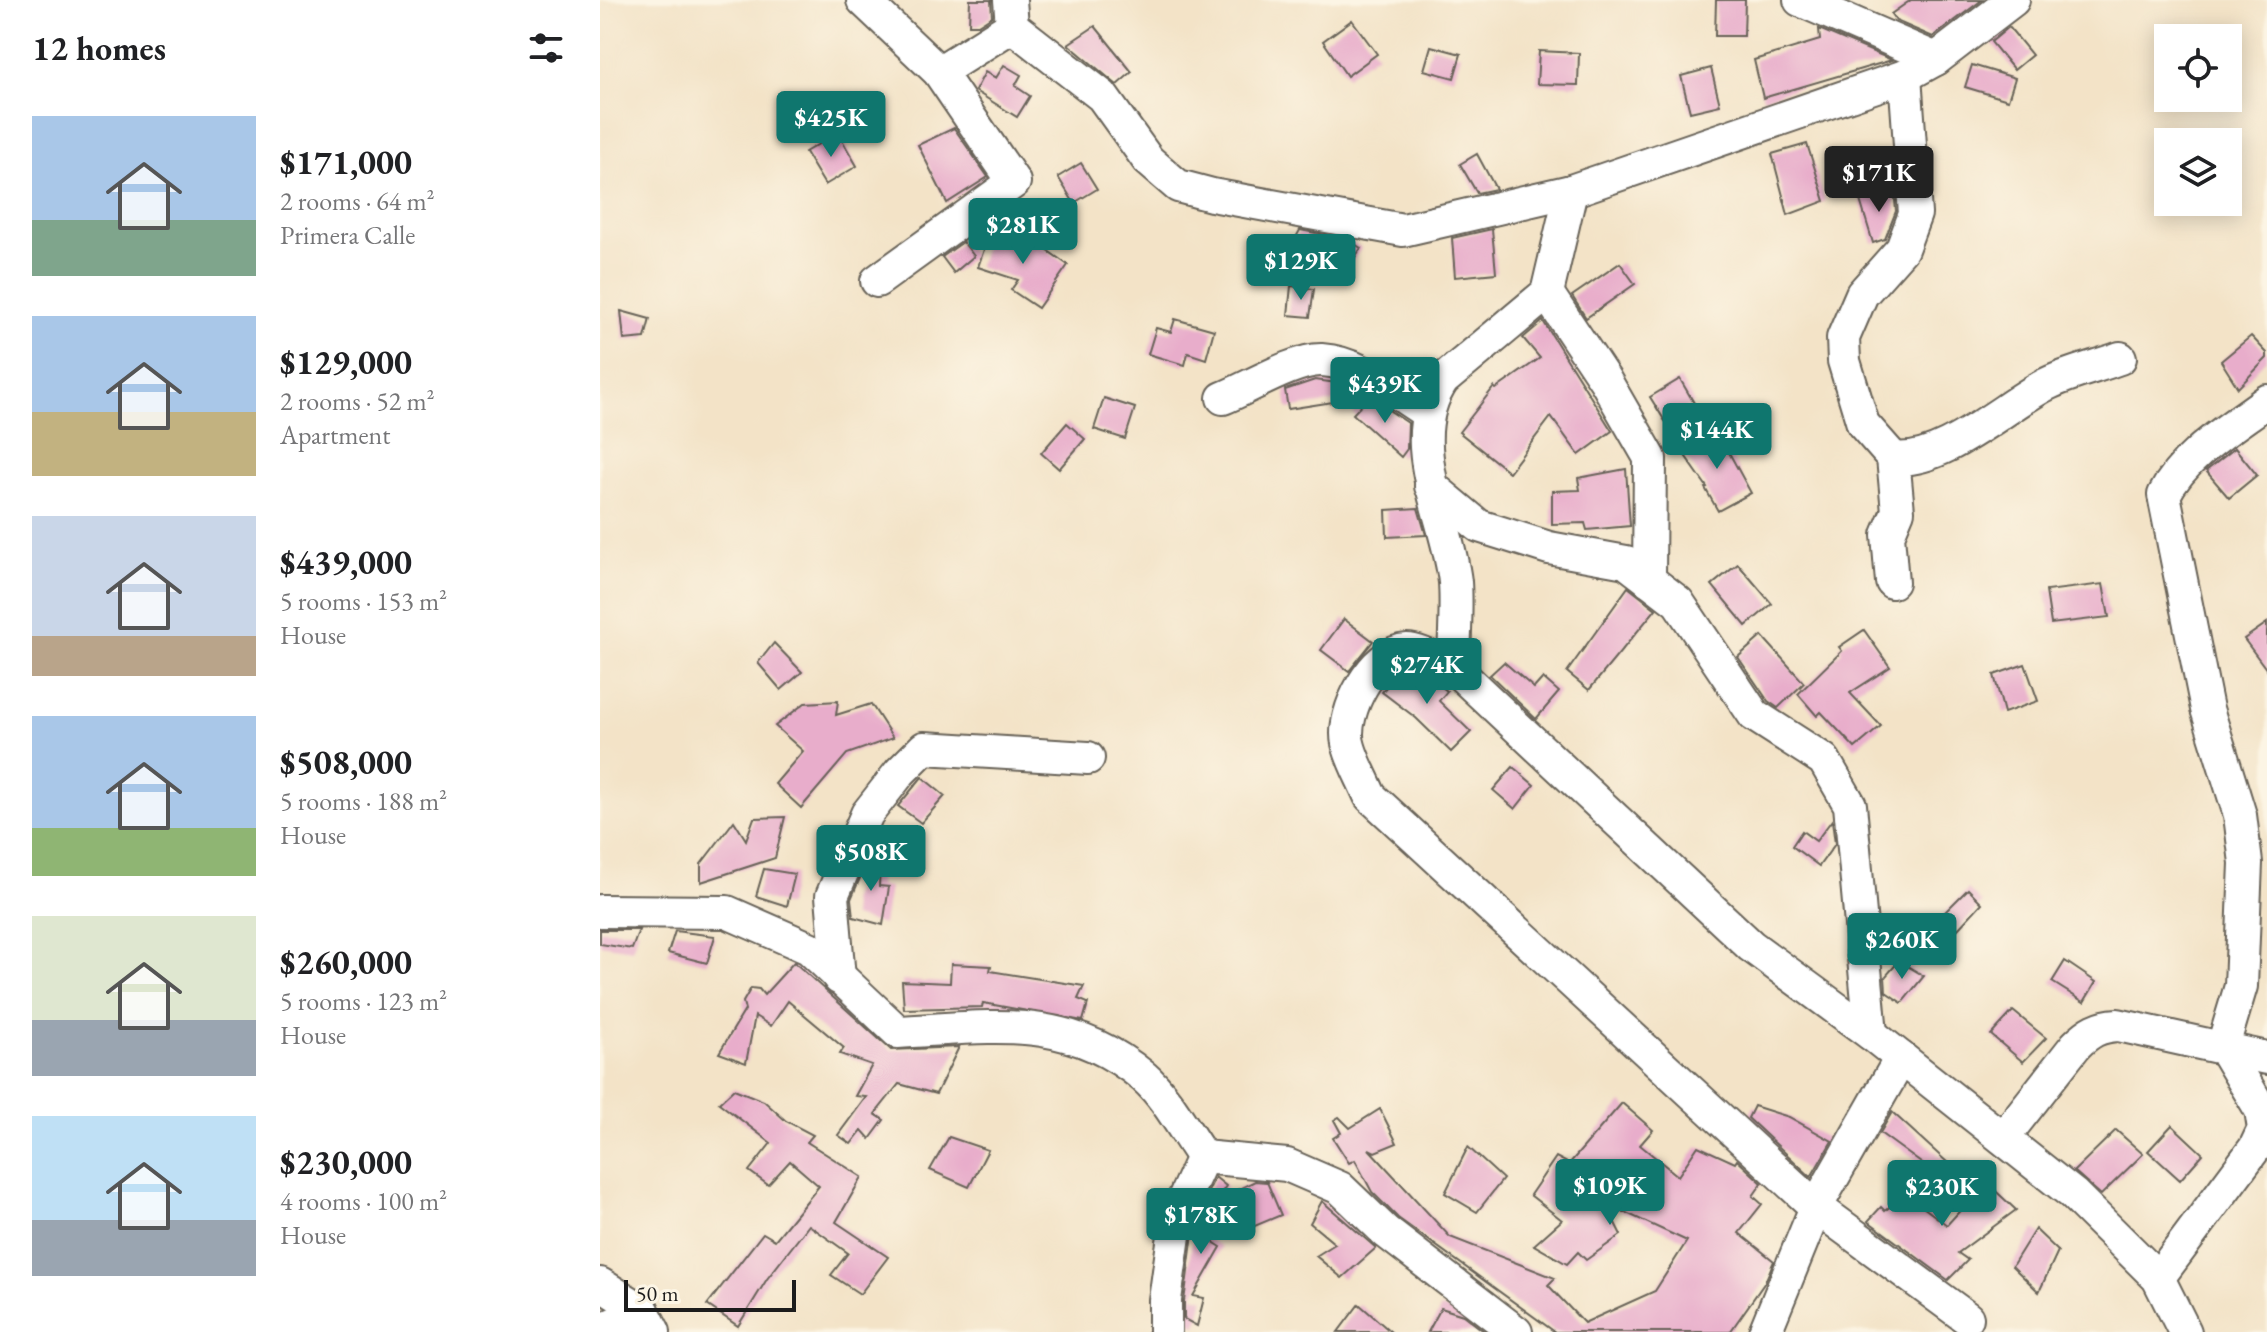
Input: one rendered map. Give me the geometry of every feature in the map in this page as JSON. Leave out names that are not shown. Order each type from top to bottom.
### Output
[{"type":"street","points":[[863,0],[939,72],[1014,182],[877,281]]},
{"type":"street","points":[[1800,0],[1936,59]]},
{"type":"street","points":[[939,72],[1011,13],[1102,96],[1148,160],[1178,186],[1403,230],[1571,191],[1905,76],[1936,59],[2013,0]]},
{"type":"street","points":[[1892,582],[1888,535],[1898,511],[1893,458],[1863,424],[1844,361],[1843,338],[1862,294],[1902,249],[1911,232],[1915,214],[1905,76]]},
{"type":"street","points":[[1454,668],[1455,582],[1431,486],[1428,413],[1431,397],[1443,380],[1547,293],[1571,191]]},
{"type":"street","points":[[1547,293],[1605,380],[1650,458],[1649,580]]},
{"type":"street","points":[[1893,458],[1909,461],[1938,450],[2047,384],[2120,358]]},
{"type":"street","points":[[1223,398],[1305,363],[1321,360],[1350,366],[1428,413]]},
{"type":"street","points":[[2158,1278],[2255,1148],[2264,1129],[2261,1110],[2223,1046],[2241,986],[2246,863],[2240,815],[2207,709],[2164,495],[2171,481],[2192,458],[2267,401]]},
{"type":"street","points":[[1431,486],[1479,526],[1549,548],[1626,562],[1678,602],[1754,715],[1824,760],[1850,805],[1871,1034]]},
{"type":"street","points":[[1967,1318],[1816,1207],[1370,796],[1347,741],[1353,704],[1364,681],[1387,657],[1408,650],[1454,668],[1751,946],[1871,1034],[2073,1194],[2158,1278],[2185,1332]]},
{"type":"street","points":[[839,978],[832,896],[867,814],[900,772],[924,748],[1088,758]]},
{"type":"street","points":[[600,911],[727,912],[809,948],[898,1032],[1021,1025],[1088,1040],[1146,1079],[1203,1157],[1287,1165],[1340,1188],[1386,1232],[1516,1332]]},
{"type":"street","points":[[2003,1138],[2076,1045],[2088,1033],[2104,1025],[2118,1025],[2223,1046],[2267,1058]]},
{"type":"street","points":[[1765,1332],[1816,1207],[1901,1058]]},
{"type":"street","points":[[1165,1332],[1165,1300],[1177,1214],[1203,1157]]},
{"type":"street","points":[[600,1284],[649,1321]]},
{"type":"street","points":[[600,1330],[649,1321]]},
{"type":"building","points":[[970,0],[991,0],[992,16],[978,25],[969,25]]},
{"type":"building","points":[[1716,0],[1745,0],[1744,36],[1715,36]]},
{"type":"building","points":[[1911,0],[1982,0],[1933,37],[1896,21],[1891,14]]},
{"type":"building","points":[[1352,20],[1377,54],[1347,76],[1323,41]]},
{"type":"building","points":[[1095,26],[1132,72],[1117,85],[1068,44]]},
{"type":"building","points":[[2009,27],[2032,55],[2014,70],[1991,42]]},
{"type":"building","points":[[1819,29],[1892,60],[1763,98],[1754,60],[1820,40]]},
{"type":"building","points":[[1431,46],[1461,54],[1454,78],[1424,70]]},
{"type":"building","points":[[1539,51],[1579,53],[1578,85],[1537,84]]},
{"type":"building","points":[[1004,65],[1021,75],[1015,86],[1030,96],[1017,117],[975,91],[985,72],[996,78]]},
{"type":"building","points":[[1972,65],[2015,78],[2008,100],[1965,87]]},
{"type":"building","points":[[1711,68],[1720,105],[1690,112],[1681,76]]},
{"type":"building","points":[[954,128],[988,177],[947,203],[918,145]]},
{"type":"building","points":[[838,133],[857,166],[825,185],[805,152]]},
{"type":"building","points":[[1807,144],[1825,201],[1788,215],[1772,154]]},
{"type":"building","points":[[1477,154],[1496,189],[1477,193],[1460,164]]},
{"type":"building","points":[[1081,163],[1097,189],[1074,203],[1058,177]]},
{"type":"building","points":[[1894,190],[1896,211],[1885,239],[1873,243],[1860,200]]},
{"type":"building","points":[[1492,229],[1496,273],[1455,277],[1452,238]]},
{"type":"building","points":[[1300,230],[1346,239],[1361,248],[1344,274],[1294,241]]},
{"type":"building","points":[[990,232],[1041,246],[1068,265],[1038,308],[1011,290],[1018,280],[978,267]]},
{"type":"building","points":[[963,242],[974,256],[954,273],[942,257]]},
{"type":"building","points":[[1620,263],[1635,284],[1586,318],[1572,296]]},
{"type":"building","points":[[1291,286],[1314,289],[1310,317],[1288,315]]},
{"type":"building","points":[[621,311],[650,319],[645,338],[624,340]]},
{"type":"building","points":[[1175,319],[1214,330],[1206,359],[1188,353],[1185,365],[1148,354],[1156,328],[1171,332]]},
{"type":"building","points":[[1543,321],[1612,431],[1579,455],[1551,417],[1509,472],[1459,432],[1494,387],[1496,389],[1540,358],[1523,338]]},
{"type":"building","points":[[2251,336],[2267,353],[2267,358],[2238,388],[2221,361]]},
{"type":"building","points":[[1680,379],[1694,403],[1665,421],[1650,397]]},
{"type":"building","points":[[1315,380],[1344,384],[1346,400],[1288,409],[1285,390]]},
{"type":"building","points":[[1369,397],[1408,423],[1407,449],[1401,457],[1353,414]]},
{"type":"building","points":[[1104,398],[1135,408],[1125,439],[1094,429]]},
{"type":"building","points":[[1067,423],[1085,439],[1059,469],[1041,453]]},
{"type":"building","points":[[1708,429],[1726,447],[1751,493],[1718,511],[1707,487],[1684,454]]},
{"type":"building","points":[[2235,448],[2257,475],[2229,498],[2206,471]]},
{"type":"building","points":[[1626,469],[1630,526],[1587,530],[1585,523],[1552,524],[1552,491],[1580,490],[1578,478]]},
{"type":"building","points":[[1418,508],[1426,535],[1387,537],[1386,510]]},
{"type":"building","points":[[1738,564],[1772,604],[1746,626],[1712,585]]},
{"type":"building","points":[[2103,584],[2109,617],[2051,624],[2046,591]]},
{"type":"building","points":[[1628,587],[1656,609],[1589,690],[1567,672]]},
{"type":"building","points":[[1344,619],[1373,641],[1349,671],[1321,650]]},
{"type":"building","points":[[2267,623],[2267,670],[2244,639]]},
{"type":"building","points":[[1864,630],[1890,667],[1850,693],[1881,726],[1855,748],[1821,712],[1817,716],[1798,694],[1842,651],[1839,647]]},
{"type":"building","points":[[1762,636],[1804,683],[1778,708],[1768,701],[1738,657]]},
{"type":"building","points":[[774,643],[802,672],[781,690],[758,663]]},
{"type":"building","points":[[1504,662],[1534,688],[1543,678],[1559,692],[1536,719],[1490,675]]},
{"type":"building","points":[[2025,664],[2038,701],[2004,713],[1994,675]]},
{"type":"building","points":[[1409,669],[1429,677],[1447,691],[1439,701],[1471,732],[1451,752],[1416,718],[1382,692],[1395,676]]},
{"type":"building","points":[[838,701],[836,715],[871,704],[893,738],[847,754],[801,808],[775,784],[803,751],[775,726],[805,703]]},
{"type":"building","points":[[1513,767],[1534,785],[1515,809],[1493,790]]},
{"type":"building","points":[[922,777],[945,796],[921,823],[898,806]]},
{"type":"building","points":[[785,817],[775,858],[701,882],[701,864],[734,821],[746,840],[754,818]]},
{"type":"building","points":[[1832,820],[1835,844],[1819,866],[1792,846],[1802,831],[1816,841]]},
{"type":"building","points":[[872,850],[881,850],[879,886],[889,887],[883,925],[853,917],[851,899]]},
{"type":"building","points":[[764,869],[795,874],[787,906],[756,896]]},
{"type":"building","points":[[1968,889],[1982,903],[1958,929],[1943,914]]},
{"type":"building","points":[[600,930],[639,930],[632,949],[600,944]]},
{"type":"building","points":[[675,931],[715,936],[707,963],[668,953]]},
{"type":"building","points":[[1899,961],[1924,976],[1902,1003],[1886,992],[1885,977]]},
{"type":"building","points":[[2065,961],[2096,982],[2084,1002],[2052,982]]},
{"type":"building","points":[[794,962],[891,1050],[959,1047],[936,1094],[899,1084],[875,1114],[884,1120],[870,1139],[862,1130],[851,1144],[838,1135],[866,1097],[855,1096],[872,1065],[840,1054],[844,1048],[788,1001],[771,1026],[755,1016],[746,1063],[719,1053],[745,1010],[743,1002],[751,988],[759,989],[764,995]]},
{"type":"building","points":[[951,964],[991,966],[990,971],[1084,986],[1078,999],[1088,1003],[1083,1021],[983,1003],[982,1007],[904,1009],[902,981],[950,983]]},
{"type":"building","points":[[2013,1011],[2046,1038],[2023,1062],[1991,1035]]},
{"type":"building","points":[[734,1089],[764,1101],[786,1121],[813,1135],[807,1142],[862,1177],[836,1222],[888,1257],[860,1294],[831,1275],[848,1253],[809,1225],[767,1279],[738,1326],[707,1305],[763,1233],[775,1240],[819,1186],[790,1161],[768,1185],[749,1171],[771,1143],[719,1103]]},
{"type":"building","points":[[1622,1103],[1653,1130],[1640,1145],[1678,1176],[1698,1146],[1735,1163],[1737,1160],[1762,1183],[1753,1196],[1762,1204],[1739,1233],[1774,1261],[1765,1282],[1730,1332],[1555,1332],[1398,1218],[1372,1192],[1355,1160],[1349,1163],[1333,1138],[1341,1133],[1334,1120],[1339,1117],[1350,1128],[1380,1109],[1397,1143],[1375,1152],[1369,1149],[1450,1237],[1555,1278],[1548,1285],[1584,1323],[1655,1291],[1687,1241],[1605,1203],[1621,1235],[1586,1260],[1578,1252],[1567,1264],[1534,1245],[1562,1220],[1530,1195],[1556,1157],[1569,1164]]},
{"type":"building","points":[[1754,1106],[1789,1117],[1832,1141],[1811,1177],[1748,1118]]},
{"type":"building","points":[[1892,1112],[1970,1183],[1962,1193],[1880,1133]]},
{"type":"building","points":[[2172,1125],[2203,1154],[2180,1180],[2148,1151]]},
{"type":"building","points":[[2116,1130],[2143,1154],[2101,1195],[2074,1171]]},
{"type":"building","points":[[949,1137],[988,1150],[969,1187],[930,1170]]},
{"type":"building","points":[[1468,1147],[1503,1179],[1477,1212],[1445,1193]]},
{"type":"building","points":[[1215,1177],[1226,1186],[1196,1231],[1221,1247],[1193,1296],[1204,1298],[1197,1326],[1184,1319],[1184,1301],[1195,1219]]},
{"type":"building","points":[[1255,1181],[1267,1182],[1281,1215],[1250,1228],[1237,1190]]},
{"type":"building","points":[[1986,1182],[2016,1210],[1958,1253],[1968,1260],[1948,1280],[1868,1221],[1881,1207],[1885,1211],[1904,1193],[1947,1225]]},
{"type":"building","points":[[1322,1201],[1376,1248],[1342,1278],[1316,1256],[1335,1244],[1310,1223]]},
{"type":"building","points":[[2035,1229],[2058,1251],[2039,1292],[2012,1266]]},
{"type":"building","points":[[1359,1304],[1391,1332],[1338,1332]]},
{"type":"building","points":[[1441,1308],[1463,1315],[1485,1332],[1428,1332]]}]
